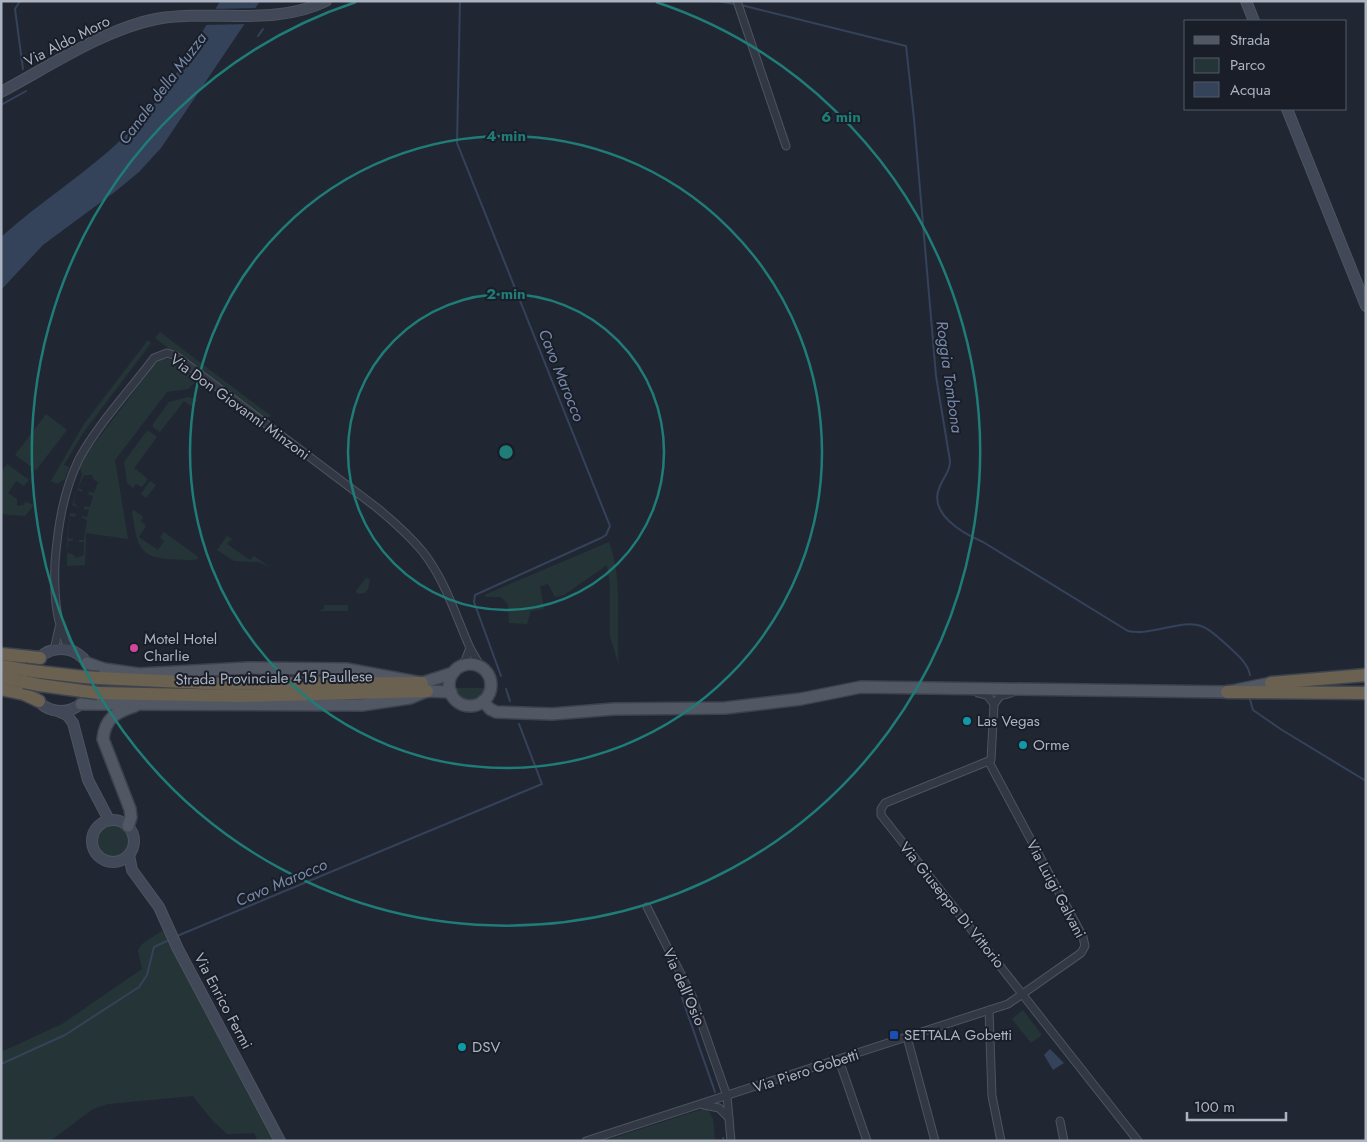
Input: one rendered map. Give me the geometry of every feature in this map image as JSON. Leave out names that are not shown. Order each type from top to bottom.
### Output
[{"type":"highway","points":[[1,654],[40,658]]},
{"type":"highway","points":[[1,666],[24,676]]},
{"type":"highway","points":[[1271,683],[1366,675]]},
{"type":"highway","points":[[1,677],[84,677],[225,684],[424,687]]},
{"type":"highway","name":"Strada Provinciale 415 Paullese","points":[[40,678],[80,700],[98,693],[240,696],[424,687]]},
{"type":"highway","points":[[1271,683],[1366,684]]},
{"type":"highway","points":[[1,689],[24,694],[39,702]]},
{"type":"highway","points":[[1227,692],[1366,693]]},
{"type":"highway","points":[[1252,692],[1366,699]]},
{"type":"main road","name":"Via Aldo Moro","points":[[1,92],[94,42],[135,24],[178,16],[261,15],[295,11],[326,1]]},
{"type":"main road","points":[[1246,1],[1254,20]]},
{"type":"main road","points":[[1287,110],[1366,306]]},
{"type":"main road","points":[[56,711],[66,710],[80,700],[91,686],[91,674],[86,663],[79,655],[70,651],[54,650],[40,658],[34,666],[31,678],[33,693],[39,702],[56,711],[67,715],[75,728],[88,780],[108,820]]},
{"type":"main road","points":[[86,663],[104,669],[140,674],[248,668],[346,669],[424,687]]},
{"type":"main road","points":[[472,664],[481,667],[487,673],[491,682],[489,694],[483,701],[475,705],[463,704],[456,700],[451,692],[450,682],[453,673],[463,666],[472,664]]},
{"type":"main road","name":"Strada Provinciale 415 Paullese","points":[[424,687],[453,673]]},
{"type":"main road","points":[[483,701],[490,709],[496,712],[552,714],[614,709],[725,708],[801,699],[861,687],[1227,692],[1271,683]]},
{"type":"main road","points":[[80,700],[143,703],[362,705],[410,698],[424,687]]},
{"type":"main road","name":"Strada Provinciale 415 Paullese","points":[[424,687],[451,692]]},
{"type":"main road","points":[[75,728],[80,700]]},
{"type":"main road","points":[[128,826],[131,817],[130,809],[106,750],[103,739],[104,730],[112,716],[118,711],[143,703]]},
{"type":"main road","points":[[108,820],[120,821],[128,826],[134,838],[133,847],[129,855],[118,861],[110,862],[97,855],[92,842],[96,828],[108,820]]},
{"type":"main road","name":"Via Enrico Fermi","points":[[129,855],[130,864],[137,878],[159,908],[178,949],[280,1141]]},
{"type":"main road","name":"Via Enrico Fermi","points":[[110,862],[137,878]]},
{"type":"street","points":[[737,1],[786,146]]},
{"type":"street","name":"Via Don Giovanni Minzoni","points":[[70,651],[59,625],[54,581],[62,509],[75,469],[87,447],[154,358],[167,353],[176,356],[376,507],[405,532],[431,564],[445,590],[470,648],[481,667]]},
{"type":"street","name":"Via Don Giovanni Minzoni","points":[[54,650],[59,625]]},
{"type":"street","points":[[463,666],[470,648]]},
{"type":"street","points":[[951,688],[987,695],[994,704]]},
{"type":"street","points":[[989,762],[993,752],[994,704],[997,698],[1004,694],[1036,694],[1049,690]]},
{"type":"street","name":"Via Luigi Galvani","points":[[989,762],[1085,942],[1084,950],[1081,954],[1023,994]]},
{"type":"street","name":"Via Giuseppe Di Vittorio","points":[[989,762],[885,803],[880,812],[884,820],[1138,1141]]},
{"type":"street","name":"Via dell'Osio","points":[[647,907],[692,996],[727,1096],[731,1141]]},
{"type":"street","name":"Via Piero Gobetti","points":[[586,1141],[1008,1004],[1023,994]]},
{"type":"street","points":[[989,1010],[992,1096],[1001,1141]]},
{"type":"street","points":[[907,1037],[935,1141]]},
{"type":"street","points":[[839,1060],[867,1141]]},
{"type":"street","points":[[696,1106],[715,1106],[729,1118]]},
{"type":"street","points":[[1060,1121],[1064,1141]]},
{"type":"green space","points":[[160,332],[271,416],[265,419],[255,414],[155,338]]},
{"type":"green space","points":[[148,340],[151,343],[83,433],[64,465],[69,467],[65,479],[57,484],[51,481],[84,424]]},
{"type":"green space","points":[[162,358],[176,361],[197,378],[199,382],[195,382],[188,389],[167,392],[115,460],[128,539],[86,533],[85,565],[67,566],[67,553],[72,554],[76,558],[84,555],[84,542],[79,542],[79,540],[84,540],[87,520],[82,518],[82,516],[87,517],[89,510],[84,509],[84,506],[90,507],[93,496],[88,494],[89,492],[94,493],[98,482],[94,480],[92,475],[84,475],[78,488],[83,490],[82,492],[77,490],[82,475],[80,467],[88,452],[156,363]]},
{"type":"green space","points":[[189,397],[197,400],[191,406],[184,401],[160,432],[153,427],[153,424],[169,402]]},
{"type":"green space","points":[[46,414],[67,430],[36,470],[15,455]]},
{"type":"green space","points":[[149,431],[157,437],[134,468],[148,479],[142,487],[136,484],[133,488],[127,483],[124,462],[146,432]]},
{"type":"green space","points":[[7,464],[29,480],[24,486],[16,481],[8,493],[17,499],[17,506],[24,505],[25,502],[34,505],[25,516],[1,514],[1,472]]},
{"type":"green space","points":[[150,481],[156,485],[146,498],[141,494]]},
{"type":"green space","points":[[77,490],[74,503],[78,507],[72,505]]},
{"type":"green space","points":[[134,510],[143,517],[141,521],[146,526],[139,537],[158,550],[164,541],[160,537],[164,532],[197,556],[198,559],[159,558],[144,551],[140,546],[135,531],[132,512]]},
{"type":"green space","points":[[70,513],[76,514],[75,517],[70,516],[68,538],[73,539],[73,541],[68,541],[67,553],[67,539]]},
{"type":"green space","points":[[227,536],[234,541],[230,540],[227,544],[250,560],[254,556],[271,568],[259,562],[234,561],[217,550]]},
{"type":"green space","points":[[609,542],[614,557],[618,588],[619,666],[610,636],[610,585],[607,565],[564,595],[555,597],[548,584],[540,586],[544,609],[531,611],[527,624],[509,623],[508,604],[501,597],[487,597],[484,595]]},
{"type":"green space","points":[[366,578],[370,579],[368,589],[365,593],[357,594],[356,591]]},
{"type":"green space","points":[[324,605],[348,605],[348,611],[318,611],[324,609]]},
{"type":"green space","points":[[456,688],[486,688],[482,698],[473,703],[462,701]]},
{"type":"green space","points":[[113,825],[124,830],[129,841],[124,852],[113,857],[102,852],[97,841],[102,830]]},
{"type":"green space","points":[[165,929],[276,1141],[258,1141],[254,1133],[227,1134],[212,1120],[193,1096],[108,1104],[93,1109],[50,1141],[1,1141],[1,1052],[62,1024],[142,969],[138,950],[142,944]]},
{"type":"green space","points":[[1023,1010],[1042,1035],[1031,1043],[1012,1019]]},
{"type":"green space","points":[[703,1109],[708,1110],[713,1119],[715,1141],[604,1141]]},
{"type":"water","points":[[220,1],[260,1],[161,148],[139,172],[116,191],[43,245],[1,290],[1,237],[93,164],[137,124],[164,91]]},
{"type":"water","points":[[1050,1049],[1064,1063],[1053,1070],[1044,1055]]},
{"type":"pier","points":[[258,8],[248,24],[204,25],[213,9]]},
{"type":"waterway","points":[[20,1],[15,9],[23,69]]},
{"type":"waterway","name":"Cavo Marocco","points":[[460,1],[457,143],[610,526],[606,535],[601,538],[475,595],[474,602],[501,676]]},
{"type":"waterway","name":"Roggia Tombona","points":[[717,1],[735,4]]},
{"type":"waterway","name":"Roggia Tombona","points":[[741,5],[906,46],[936,376],[950,461],[937,496],[938,505],[942,513],[949,521],[966,533],[1128,631],[1137,632],[1194,624],[1209,630],[1239,656],[1245,663],[1250,675]]},
{"type":"waterway","points":[[258,36],[263,29]]},
{"type":"waterway","points":[[1,105],[26,91]]},
{"type":"waterway","name":"Cavo Marocco","points":[[506,689],[510,701]]},
{"type":"waterway","name":"Roggia Tombona","points":[[1249,696],[1253,710],[1282,730],[1366,781]]},
{"type":"waterway","name":"Cavo Marocco","points":[[177,936],[542,784],[519,724]]},
{"type":"waterway","name":"Cavo Marocco","points":[[1,1064],[65,1035],[139,987],[147,975],[154,947],[171,939]]},
{"type":"waterway","points":[[681,995],[715,1092]]},
{"type":"place","name":"Motel Hotel Charlie","points":[[134,648]]},
{"type":"place","name":"Las Vegas","points":[[967,721]]},
{"type":"place","name":"Orme","points":[[1023,745]]},
{"type":"place","name":"SETTALA Gobetti","points":[[894,1035]]},
{"type":"place","name":"DSV","points":[[462,1047]]},
{"type":"water label","name":"Canale della Muzza","points":[[162,88]]}]
